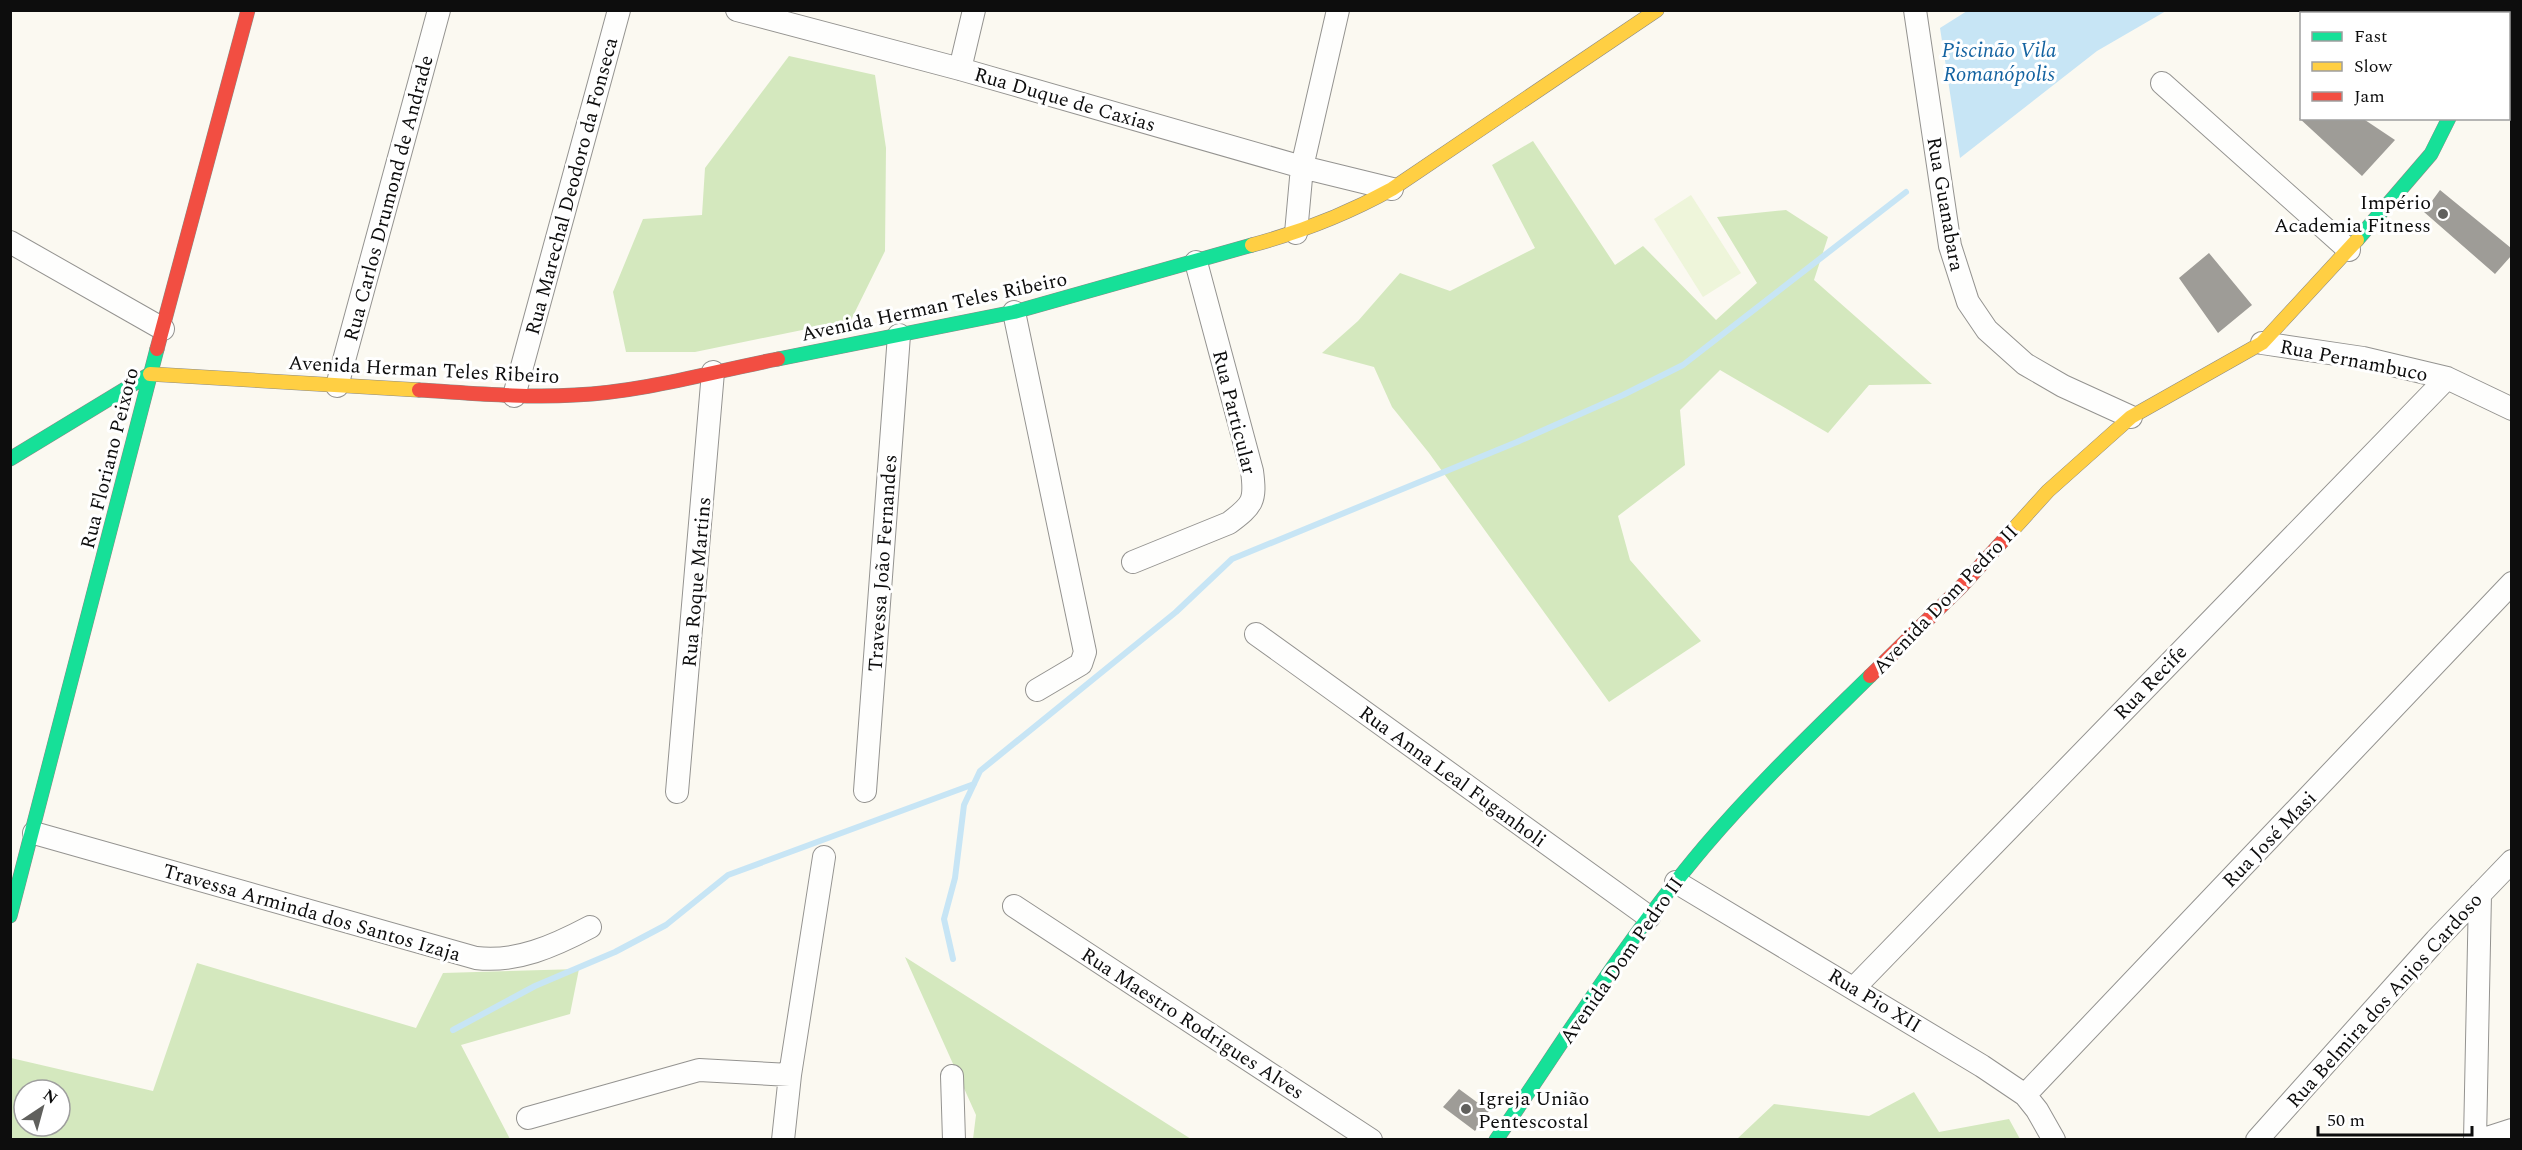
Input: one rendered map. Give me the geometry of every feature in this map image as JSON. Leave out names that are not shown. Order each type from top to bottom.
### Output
[{"type":"street","name":"Rua Floriano Peixoto","points":[[10,916],[34,833],[150,374],[248,10]]},
{"type":"street","name":"Rua Carlos Drumond de Andrade","points":[[337,386],[439,10]]},
{"type":"street","name":"Rua Marechal Deodoro da Fonseca","points":[[514,396],[619,10]]},
{"type":"street","name":"Rua Duque de Caxias","points":[[737,10],[960,69],[1302,167],[1392,189]]},
{"type":"street","points":[[960,69],[974,10]]},
{"type":"street","points":[[1296,233],[1302,167],[1338,10]]},
{"type":"street","name":"Avenida Herman Teles Ribeiro","points":[[150,374],[514,396],[576,395],[618,390],[713,372],[1014,312],[1296,233],[1362,205],[1392,189],[1658,10]]},
{"type":"street","name":"Rua Guanabara","points":[[1915,10],[1950,246],[1958,279],[1968,302],[1987,330],[2025,364],[2063,386],[2131,417]]},
{"type":"street","points":[[2162,82],[2349,250]]},
{"type":"street","name":"Avenida Dom Pedro II","points":[[1496,1140],[1649,917],[1705,846],[1786,758],[1959,588],[2048,491],[2131,417],[2262,343],[2349,250],[2431,154],[2448,120]]},
{"type":"street","points":[[10,242],[163,329]]},
{"type":"street","name":"Rua Particular","points":[[1133,562],[1229,523],[1243,513],[1251,503],[1255,492],[1252,471],[1196,262]]},
{"type":"street","points":[[1014,312],[1085,651],[1081,664],[1037,690]]},
{"type":"street","name":"Travessa João Fernandes","points":[[866,791],[899,335]]},
{"type":"street","name":"Rua Pernambuco","points":[[2262,343],[2363,358],[2447,378],[2511,409]]},
{"type":"street","name":"Rua Roque Martins","points":[[677,792],[713,372]]},
{"type":"street","points":[[10,459],[150,374]]},
{"type":"street","name":"Rua Recife","points":[[1854,988],[2447,378]]},
{"type":"street","name":"Rua José Masi","points":[[2025,1095],[2511,583]]},
{"type":"street","name":"Rua Anna Leal Fuganholi","points":[[1256,634],[1649,917]]},
{"type":"street","name":"Travessa Arminda dos Santos Izaja","points":[[34,833],[476,958],[495,960],[543,949],[590,927]]},
{"type":"street","points":[[783,1140],[790,1075],[824,857]]},
{"type":"street","name":"Rua Belmira dos Anjos Cardoso","points":[[2257,1140],[2436,940],[2511,861]]},
{"type":"street","points":[[10,868],[25,862]]},
{"type":"street","name":"Rua Pio XII","points":[[1676,882],[1982,1066],[2025,1095],[2037,1110],[2054,1140]]},
{"type":"street","points":[[2475,1140],[2480,894]]},
{"type":"street","name":"Rua Maestro Rodrigues Alves","points":[[1014,906],[1371,1140]]},
{"type":"street","points":[[528,1118],[699,1070],[790,1075]]},
{"type":"street","points":[[952,1076],[954,1140]]},
{"type":"street","points":[[2481,1140],[2511,1130]]},
{"type":"green space","points":[[789,56],[875,75],[886,148],[885,251],[851,320],[695,352],[626,352],[613,292],[643,219],[702,215],[705,168]]},
{"type":"green space","points":[[1533,141],[1615,265],[1643,246],[1716,320],[1757,283],[1717,217],[1786,210],[1828,237],[1814,280],[1932,384],[1869,385],[1828,433],[1720,370],[1680,410],[1685,465],[1618,516],[1630,560],[1701,641],[1609,702],[1429,453],[1392,407],[1374,367],[1322,353],[1358,321],[1400,273],[1450,291],[1535,248],[1492,165]]},
{"type":"green space","points":[[1691,195],[1741,273],[1703,297],[1654,219]]},
{"type":"green space","points":[[905,957],[1191,1139],[973,1139],[976,1115]]},
{"type":"green space","points":[[197,963],[416,1028],[443,973],[579,969],[570,1014],[461,1045],[510,1139],[11,1139],[11,1058],[153,1091]]},
{"type":"green space","points":[[1914,1092],[1939,1132],[2009,1119],[2020,1139],[1737,1139],[1774,1104],[1869,1116]]},
{"type":"water","name":"Piscinão Vila Romanópolis","points":[[1967,11],[2166,11],[2097,51],[1960,158],[1940,28]]},
{"type":"building","points":[[2301,120],[2365,120],[2395,140],[2362,176]]},
{"type":"building","points":[[2440,190],[2511,248],[2511,256],[2495,274],[2424,212]]},
{"type":"building","points":[[2209,253],[2252,305],[2218,333],[2179,278]]},
{"type":"building","name":"Igreja União Pentescostal","points":[[1459,1089],[1489,1111],[1475,1131],[1443,1107]]},
{"type":"waterway","points":[[953,959],[944,919],[955,878],[964,805],[980,771],[1176,612],[1232,559],[1517,442],[1623,395],[1683,365],[1906,192]]},
{"type":"waterway","points":[[453,1030],[535,986],[615,952],[666,925],[728,875],[974,784]]},
{"type":"traffic: fast","points":[[2357,240],[2431,154],[2448,120]]},
{"type":"traffic: fast","points":[[778,359],[1014,312],[1252,245]]},
{"type":"traffic: fast","points":[[10,916],[157,349]]},
{"type":"traffic: fast","points":[[10,459],[150,374]]},
{"type":"traffic: fast","points":[[1496,1140],[1597,990],[1676,881],[1744,802],[1870,676]]},
{"type":"traffic: slow","points":[[1252,245],[1324,222],[1392,189],[1657,10]]},
{"type":"traffic: slow","points":[[2010,533],[2048,491],[2131,417],[2262,343],[2357,240]]},
{"type":"traffic: slow","points":[[150,374],[419,390]]},
{"type":"traffic: jam","points":[[157,349],[248,10]]},
{"type":"traffic: jam","points":[[419,390],[536,396],[600,393],[651,386],[778,359]]},
{"type":"traffic: jam","points":[[1870,676],[1960,588],[2010,533]]},
{"type":"place","name":"Império Academia Fitness","points":[[2443,214]]},
{"type":"place","name":"Igreja União Pentescostal","points":[[1466,1109]]}]
